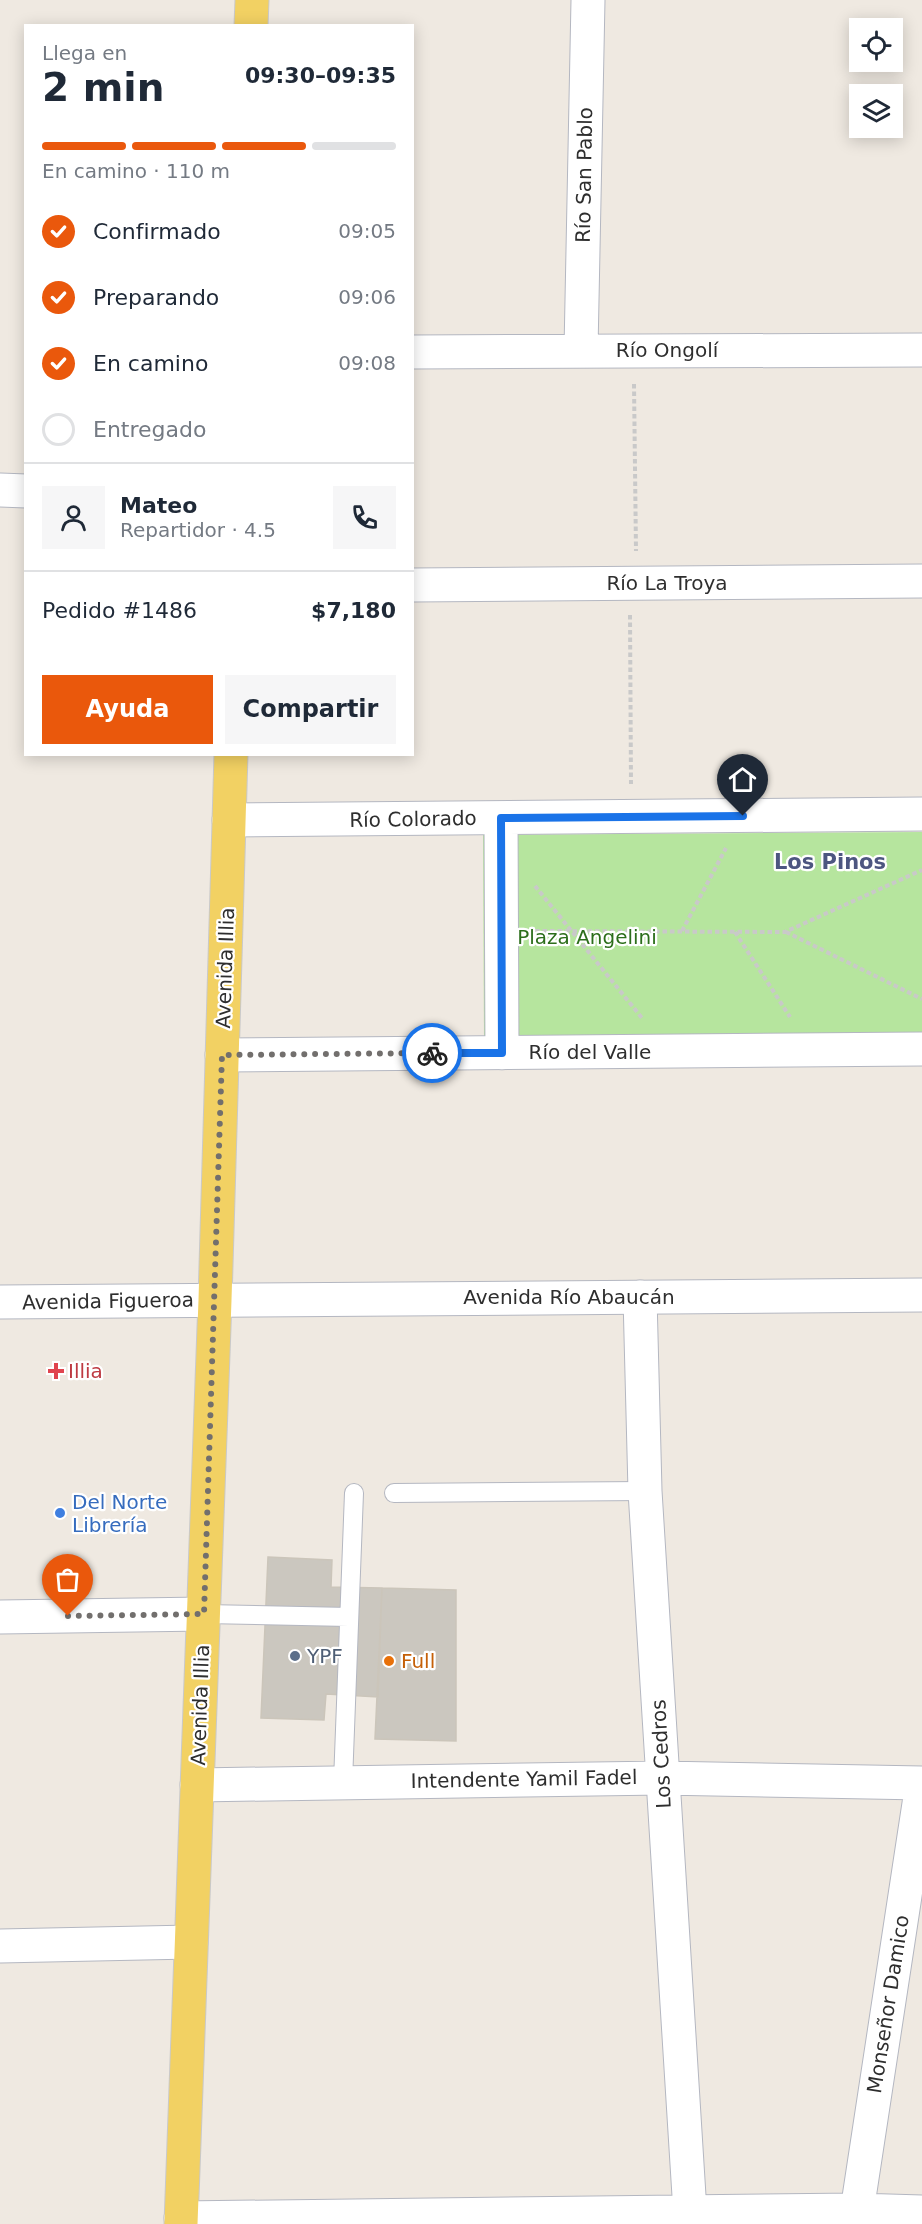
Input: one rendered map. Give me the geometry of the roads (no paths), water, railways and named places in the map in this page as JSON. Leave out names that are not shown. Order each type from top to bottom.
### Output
[{"type":"main road","points":[[252,0],[252,24]]},
{"type":"main road","name":"Avenida Illia","points":[[181,2221],[215,1300],[231,756]]},
{"type":"street","name":"Río San Pablo","points":[[581,351],[588,0]]},
{"type":"street","name":"Río Ongolí","points":[[414,352],[922,350]]},
{"type":"street","points":[[0,490],[24,491]]},
{"type":"street","name":"Río La Troya","points":[[414,585],[922,581]]},
{"type":"street","name":"Río Colorado","points":[[229,820],[501,831],[922,814]]},
{"type":"street","points":[[501,831],[502,1053]]},
{"type":"street","name":"Río del Valle","points":[[222,1055],[922,1050]]},
{"type":"street","name":"Avenida Río Abaucán","points":[[215,1300],[922,1295]]},
{"type":"street","name":"Los Cedros","points":[[640,1297],[645,1491],[690,2212]]},
{"type":"street","name":"Avenida Figueroa","points":[[0,1302],[215,1300]]},
{"type":"street","points":[[0,1617],[204,1614]]},
{"type":"street","name":"Intendente Yamil Fadel","points":[[197,1785],[662,1778],[922,1784]]},
{"type":"street","name":"Monseñor Damico","points":[[856,2217],[922,1784]]},
{"type":"street","points":[[0,1946],[191,1942]]},
{"type":"street","points":[[181,2221],[690,2212],[856,2217],[922,2212]]},
{"type":"lane","points":[[394,1493],[645,1491]]},
{"type":"lane","points":[[343,1782],[354,1493]]},
{"type":"lane","points":[[204,1614],[349,1617]]},
{"type":"place","name":"Illia","points":[[56,1371]]},
{"type":"place","name":"Del Norte Librería","points":[[60,1513]]},
{"type":"place","name":"YPF","points":[[295,1656]]},
{"type":"place","name":"Full","points":[[389,1661]]},
{"type":"district","name":"Los Pinos","points":[[830,862]]},
{"type":"park label","name":"Plaza Angelini","points":[[587,937]]}]
